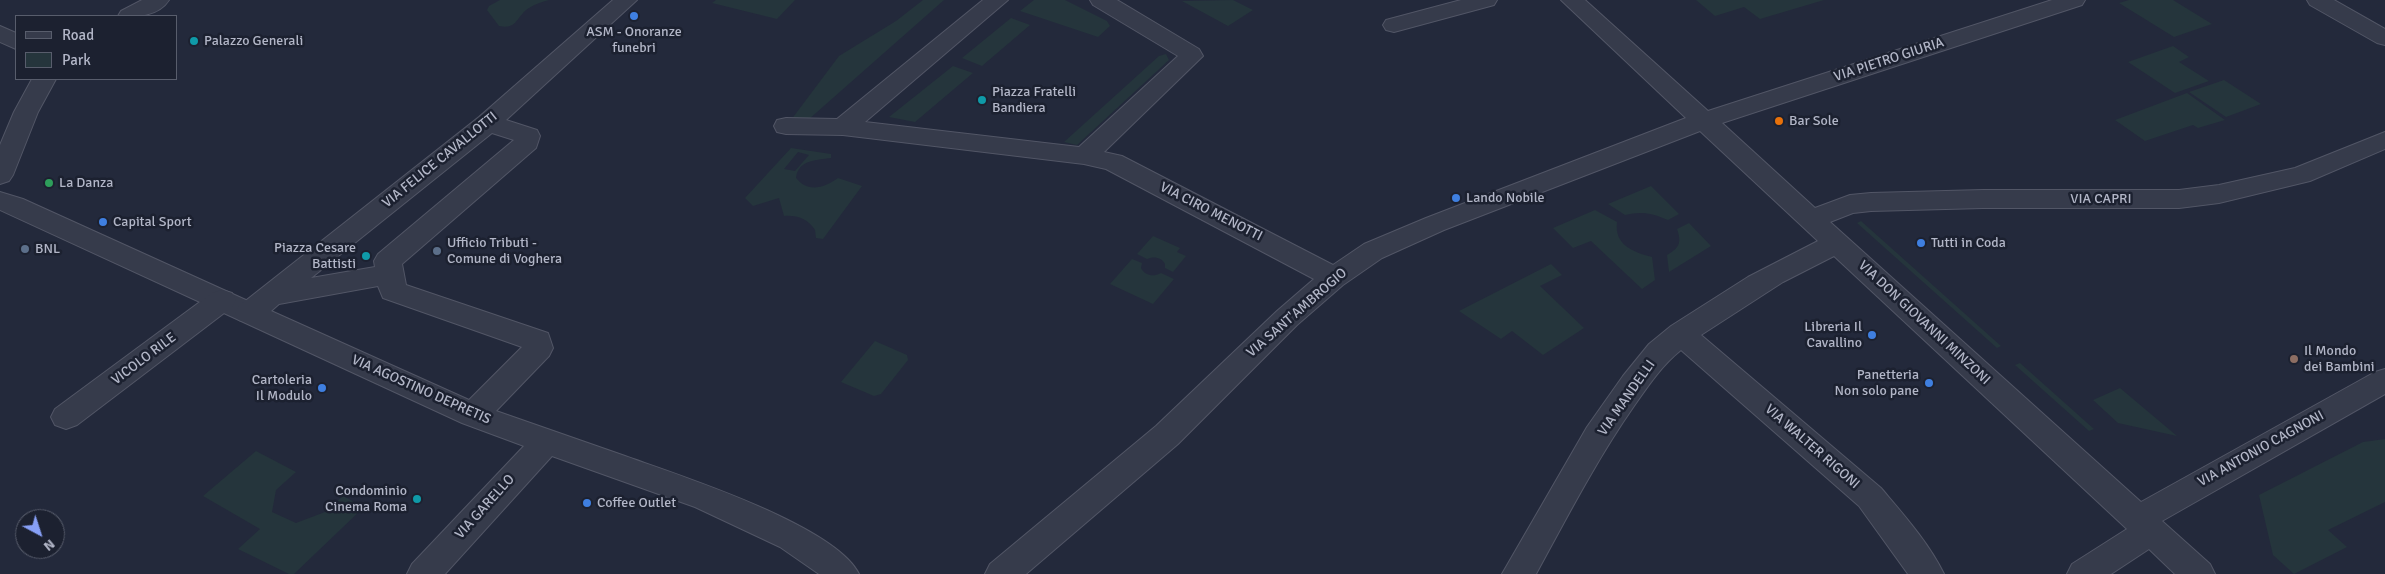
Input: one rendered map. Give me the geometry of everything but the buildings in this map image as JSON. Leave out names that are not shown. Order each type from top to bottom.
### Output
[{"type":"street","points":[[131,15],[158,0]]},
{"type":"street","name":"VIA FELICE CAVALLOTTI","points":[[259,304],[488,123],[626,0]]},
{"type":"street","points":[[843,127],[998,0]]},
{"type":"street","points":[[786,126],[843,127],[1084,156],[1191,56],[1101,0]]},
{"type":"street","points":[[1394,25],[1486,0]]},
{"type":"street","name":"VIA DON GIOVANNI MINZONI","points":[[1572,0],[2198,574]]},
{"type":"street","name":"VIA PIETRO GIURIA","points":[[1700,118],[2074,0]]},
{"type":"street","points":[[2318,0],[2385,38]]},
{"type":"street","points":[[0,33],[15,41]]},
{"type":"street","points":[[0,176],[26,112],[43,80]]},
{"type":"street","points":[[0,118],[26,112]]},
{"type":"street","name":"VIA SANT'AMBROGIO","points":[[1002,574],[1167,435],[1287,318],[1333,278],[1373,251],[1435,224],[1700,118]]},
{"type":"street","points":[[473,415],[539,348],[538,342],[393,291],[388,261],[527,142],[528,136],[488,123]]},
{"type":"street","name":"VIA CAPRI","points":[[1811,219],[1850,204],[1871,202],[1983,199],[2179,199],[2219,194],[2301,175],[2385,140]]},
{"type":"street","name":"VIA CIRO MENOTTI","points":[[1084,156],[1113,162],[1314,266],[1333,278]]},
{"type":"street","name":"VIA AGOSTINO DEPRETIS","points":[[0,202],[14,205],[222,300],[259,304],[473,415],[696,493],[791,537],[822,556],[842,574]]},
{"type":"street","name":"VIA MANDELLI","points":[[1519,574],[1617,409],[1653,360],[1681,334],[1787,265],[1838,244]]},
{"type":"street","points":[[259,304],[390,274]]},
{"type":"street","name":"VICOLO RILE","points":[[66,417],[222,300]]},
{"type":"street","name":"VIA WALTER RIGONI","points":[[1681,334],[1870,497],[1927,574]]},
{"type":"street","name":"VIA ANTONIO CAGNONI","points":[[2084,574],[2145,525],[2385,380]]},
{"type":"street","points":[[2353,398],[2385,402]]},
{"type":"street","name":"VIA GARELLO","points":[[424,574],[547,441]]},
{"type":"street","name":"VIA DON GIOVANNI MINZONI","points":[[2145,525],[2218,574]]},
{"type":"green space","points":[[500,0],[549,0],[531,7],[513,24],[505,27],[499,26],[487,10],[489,6]]},
{"type":"green space","points":[[716,0],[795,0],[777,19],[712,3]]},
{"type":"green space","points":[[923,0],[944,0],[808,120],[791,120],[839,56],[896,21]]},
{"type":"green space","points":[[1034,0],[1065,0],[1107,21],[1110,26],[1098,37],[1020,11]]},
{"type":"green space","points":[[1233,0],[1253,10],[1228,26],[1182,1]]},
{"type":"green space","points":[[1696,0],[1824,0],[1760,19],[1744,7],[1715,16]]},
{"type":"green space","points":[[2129,0],[2173,0],[2212,24],[2174,37],[2119,3]]},
{"type":"green space","points":[[1011,18],[1030,25],[982,66],[962,58]]},
{"type":"green space","points":[[2173,46],[2189,57],[2179,62],[2209,81],[2175,93],[2128,62]]},
{"type":"green space","points":[[1166,54],[1169,60],[1077,145],[1064,142],[1159,56]]},
{"type":"green space","points":[[953,66],[973,73],[915,122],[889,117]]},
{"type":"green space","points":[[2224,80],[2261,104],[2226,117],[2189,92]]},
{"type":"green space","points":[[2187,93],[2225,120],[2198,128],[2193,125],[2145,141],[2115,120]]},
{"type":"green space","points":[[791,148],[831,154],[831,158],[809,162],[800,168],[796,178],[806,186],[822,186],[838,178],[862,186],[823,239],[816,238],[815,230],[806,220],[793,216],[784,216],[779,198],[753,206],[745,198]],"holes":[[[798,152],[809,155],[795,171],[784,169]]]},
{"type":"green space","points":[[1651,186],[1679,214],[1668,220],[1646,213],[1625,215],[1608,204]]},
{"type":"green space","points":[[1595,210],[1617,222],[1619,236],[1626,246],[1638,253],[1652,257],[1655,280],[1642,289],[1591,241],[1573,248],[1553,228]]},
{"type":"green space","points":[[1861,221],[2001,346],[1997,348],[1857,223]]},
{"type":"green space","points":[[1689,223],[1711,246],[1669,272],[1667,255],[1678,245],[1677,229]]},
{"type":"green space","points":[[1153,236],[1180,248],[1177,252],[1186,256],[1173,272],[1165,268],[1164,262],[1160,259],[1155,257],[1147,259],[1137,254]]},
{"type":"green space","points":[[1132,259],[1142,263],[1141,268],[1147,274],[1155,275],[1161,273],[1174,279],[1153,304],[1110,284]]},
{"type":"green space","points":[[1551,264],[1562,275],[1540,286],[1584,328],[1543,355],[1512,331],[1501,339],[1459,311]]},
{"type":"green space","points":[[875,341],[907,355],[908,360],[881,394],[874,396],[841,382]]},
{"type":"green space","points":[[2020,363],[2094,429],[2089,431],[2015,365]]},
{"type":"green space","points":[[2120,388],[2177,436],[2118,423],[2093,400]]},
{"type":"green space","points":[[2385,439],[2385,502],[2328,530],[2347,547],[2294,574],[2273,555],[2259,495],[2363,442]]},
{"type":"green space","points":[[256,451],[296,472],[276,490],[272,512],[296,523],[325,512],[343,496],[364,507],[294,574],[289,574],[238,549],[260,529],[203,496]]},
{"type":"place","name":"ASM - Onoranze funebri","points":[[634,16]]},
{"type":"place","name":"Palazzo Generali","points":[[194,41]]},
{"type":"place","name":"Piazza Fratelli Bandiera","points":[[982,100]]},
{"type":"place","name":"Bar Sole","points":[[1779,121]]},
{"type":"place","name":"La Danza","points":[[49,183]]},
{"type":"place","name":"Lando Nobile","points":[[1456,198]]},
{"type":"place","name":"Capital Sport","points":[[103,222]]},
{"type":"place","name":"Tutti in Coda","points":[[1921,243]]},
{"type":"place","name":"BNL","points":[[25,249]]},
{"type":"place","name":"Ufficio Tributi - Comune di Voghera","points":[[437,251]]},
{"type":"place","name":"Piazza Cesare Battisti","points":[[366,256]]},
{"type":"place","name":"Libreria Il Cavallino","points":[[1872,335]]},
{"type":"place","name":"Il Mondo dei Bambini","points":[[2294,359]]},
{"type":"place","name":"Panetteria Non solo pane","points":[[1929,383]]},
{"type":"place","name":"Cartoleria Il Modulo","points":[[322,388]]},
{"type":"place","name":"Condominio Cinema Roma","points":[[417,499]]},
{"type":"place","name":"Coffee Outlet","points":[[587,503]]}]
